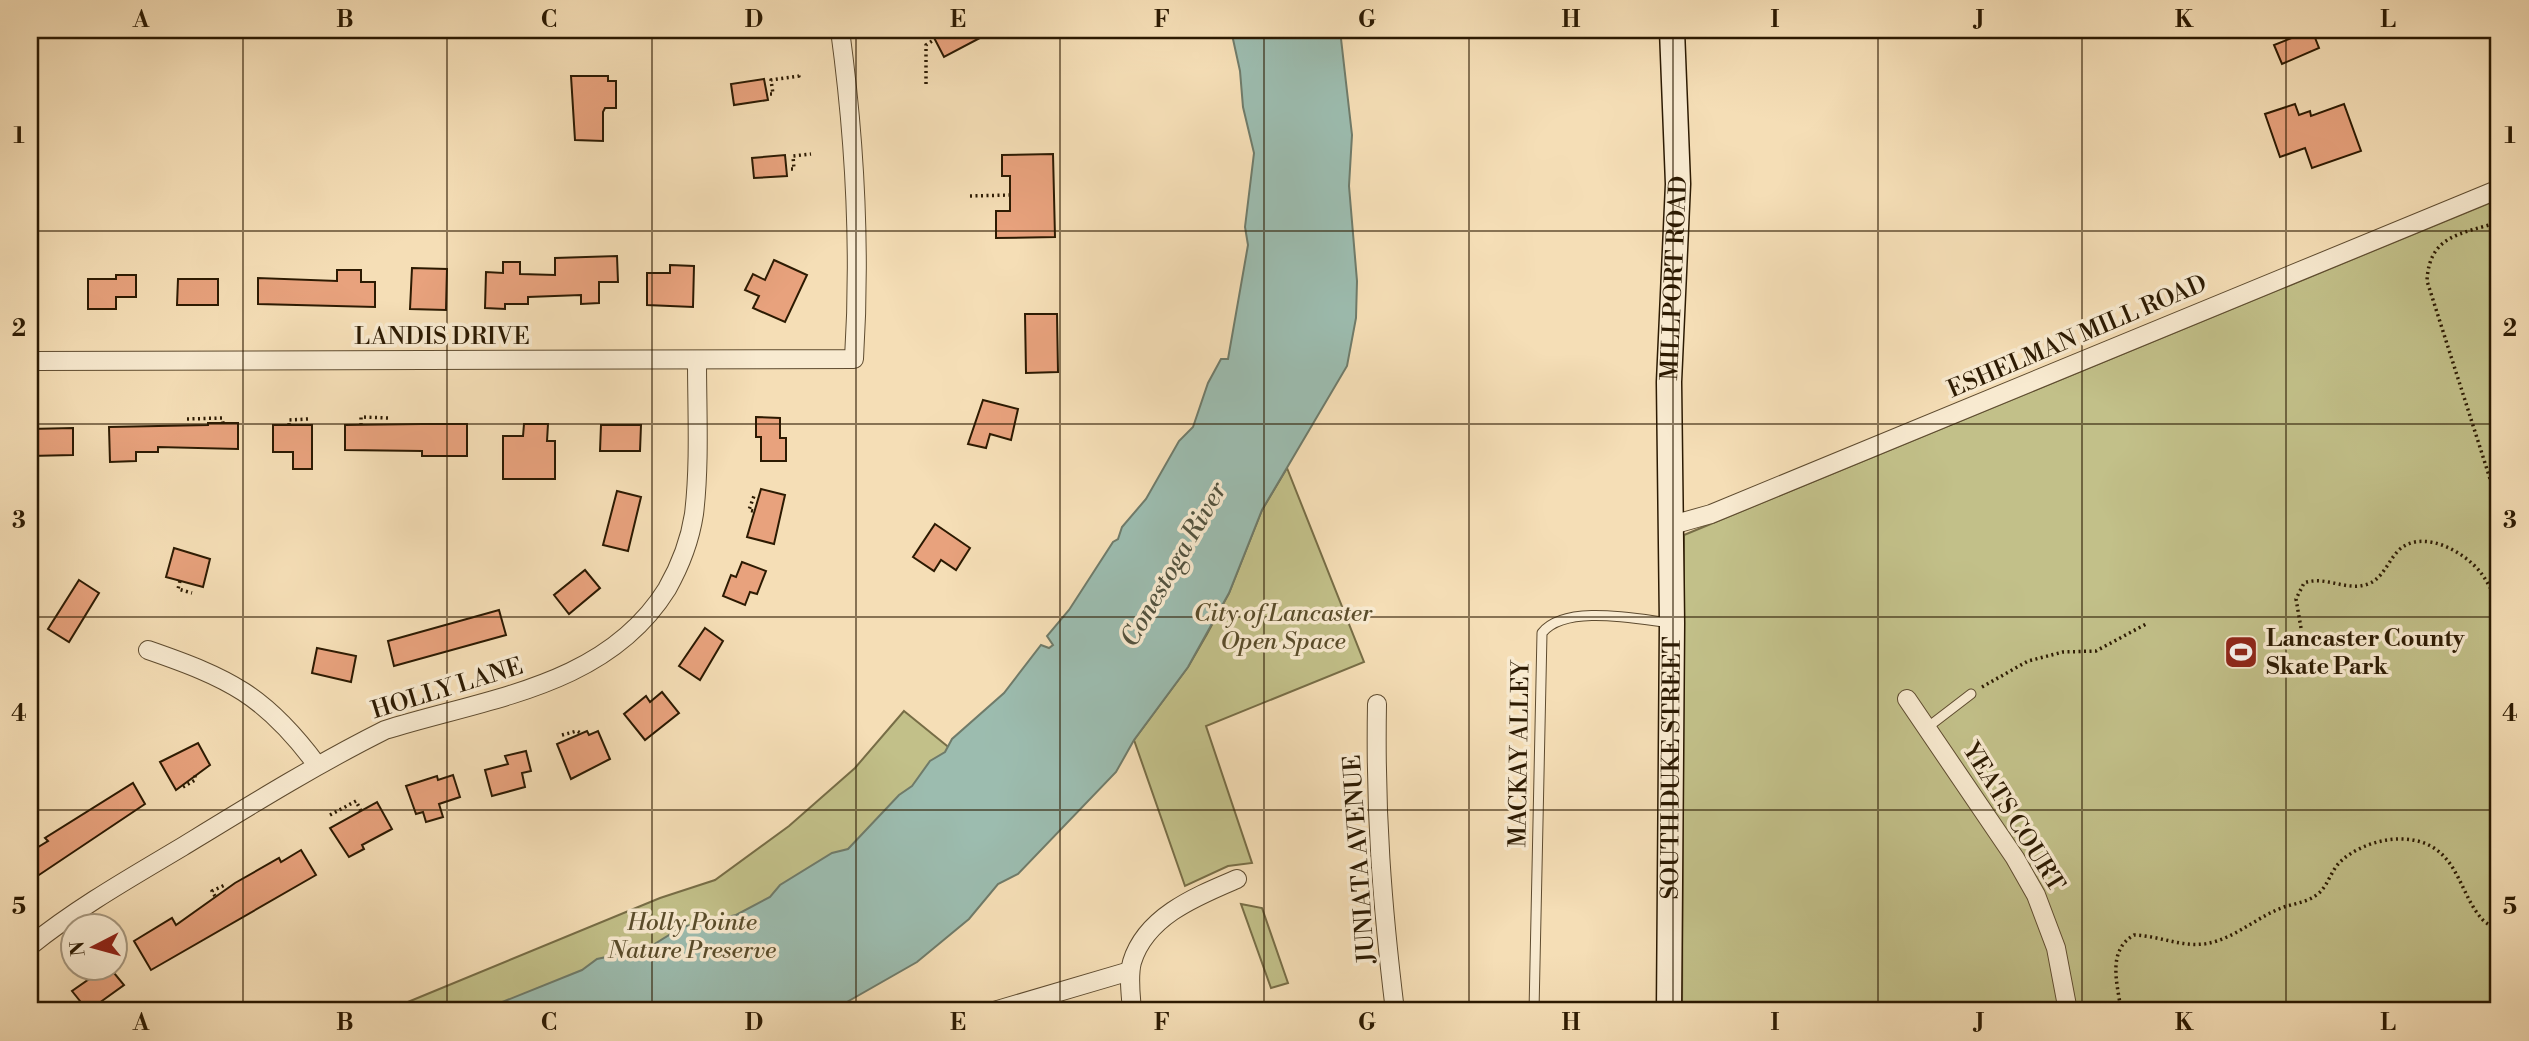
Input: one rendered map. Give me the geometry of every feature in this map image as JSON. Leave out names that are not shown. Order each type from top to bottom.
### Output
[{"type":"main road","name":"MILLPORT ROAD","points":[[1672,30],[1678,184],[1669,382],[1672,525]]},
{"type":"main road","name":"SOUTH DUKE STREET","points":[[1669,1011],[1672,525]]},
{"type":"street","name":"LANDIS DRIVE","points":[[30,361],[854,359],[859,292],[858,225],[852,124],[840,30]]},
{"type":"street","name":"ESHELMAN MILL ROAD","points":[[1672,525],[1711,514],[2499,189]]},
{"type":"street","name":"HOLLY LANE","points":[[30,946],[85,906],[317,765],[385,730],[574,672],[612,650],[636,629],[656,606],[673,579],[694,517],[697,360]]},
{"type":"street","points":[[148,650],[212,672],[241,687],[266,705],[292,732],[317,765]]},
{"type":"street","name":"YEATS COURT","points":[[1907,699],[1928,727],[2036,895],[2056,948],[2068,1011]]},
{"type":"street","name":"JUNIATA AVENUE","points":[[1377,704],[1377,827],[1382,905],[1395,1011]]},
{"type":"street","points":[[1132,1011],[1130,971],[1138,947],[1164,917],[1201,894],[1237,879]]},
{"type":"street","points":[[993,1011],[1130,971]]},
{"type":"lane","name":"MACKAY ALLEY","points":[[1534,1011],[1542,633],[1550,623],[1564,617],[1625,617],[1672,623]]},
{"type":"lane","points":[[1928,727],[1971,694]]},
{"type":"path","points":[[926,84],[926,45],[935,39]]},
{"type":"path","points":[[771,94],[771,80],[799,76],[799,72]]},
{"type":"path","points":[[791,169],[794,169],[793,156],[811,155]]},
{"type":"path","points":[[970,196],[1010,195]]},
{"type":"path","points":[[2499,222],[2450,237],[2437,247],[2428,260],[2427,281],[2499,507]]},
{"type":"path","points":[[361,425],[361,417],[366,415],[389,418]]},
{"type":"path","points":[[187,419],[222,418],[223,423]]},
{"type":"path","points":[[289,425],[289,419],[308,419]]},
{"type":"path","points":[[753,511],[749,510],[754,496]]},
{"type":"path","points":[[2301,628],[2296,599],[2304,583],[2312,580],[2361,587],[2371,583],[2401,549],[2423,541],[2457,552],[2476,567],[2499,606]]},
{"type":"path","points":[[180,581],[178,589],[192,593]]},
{"type":"path","points":[[1971,694],[2028,661],[2063,652],[2096,652],[2148,623]]},
{"type":"path","points":[[562,735],[577,731],[582,734]]},
{"type":"path","points":[[183,787],[195,780],[195,774]]},
{"type":"path","points":[[330,815],[356,801],[361,811]]},
{"type":"path","points":[[2121,1011],[2116,970],[2117,953],[2124,940],[2134,935],[2196,946],[2219,941],[2282,907],[2305,901],[2320,893],[2337,864],[2357,849],[2385,841],[2410,839],[2434,848],[2449,861],[2482,920],[2499,931]]},
{"type":"path","points":[[215,896],[212,891],[225,885]]},
{"type":"green space","points":[[2499,199],[2499,1011],[1682,1011],[1684,535]]},
{"type":"green space","name":"City of Lancaster Open Space","points":[[1287,468],[1364,662],[1206,726],[1252,863],[1228,866],[1185,886],[1134,740],[1188,667],[1207,634],[1229,593],[1262,510]]},
{"type":"green space","name":"Holly Pointe Nature Preserve","points":[[904,711],[973,767],[602,1011],[386,1011],[660,898],[715,880],[789,826],[855,768]]},
{"type":"green space","points":[[1241,904],[1262,908],[1288,983],[1271,988]]},
{"type":"water","name":"Conestoga River","points":[[1231,30],[1340,30],[1352,135],[1349,186],[1357,281],[1356,318],[1347,366],[1262,510],[1229,593],[1188,667],[1134,740],[1116,772],[1018,874],[998,884],[969,919],[917,962],[831,1011],[480,1011],[582,970],[597,959],[648,948],[682,927],[736,915],[770,897],[780,885],[832,853],[848,849],[899,795],[912,786],[930,761],[945,752],[952,739],[1004,693],[1041,645],[1049,648],[1053,645],[1047,636],[1069,610],[1113,542],[1118,539],[1122,527],[1146,499],[1179,441],[1193,427],[1208,383],[1221,359],[1228,359],[1248,245],[1245,227],[1254,153],[1243,107],[1240,71]]},
{"type":"building","points":[[930,30],[995,30],[944,57]]},
{"type":"building","points":[[2312,30],[2319,48],[2282,64],[2274,45]]},
{"type":"building","points":[[571,76],[608,76],[608,81],[616,81],[616,108],[605,108],[603,112],[603,141],[575,140]]},
{"type":"building","points":[[764,79],[768,100],[734,105],[731,84]]},
{"type":"building","points":[[2295,104],[2299,115],[2310,111],[2311,116],[2344,104],[2361,151],[2312,168],[2305,148],[2280,157],[2265,114]]},
{"type":"building","points":[[1053,154],[1055,237],[996,238],[996,211],[1010,211],[1010,176],[1002,176],[1002,155]]},
{"type":"building","points":[[785,155],[787,176],[754,178],[752,158]]},
{"type":"building","points":[[617,256],[618,282],[599,282],[599,303],[581,304],[581,295],[528,297],[528,304],[505,304],[505,309],[485,308],[486,272],[503,273],[503,262],[520,262],[520,274],[555,275],[555,258]]},
{"type":"building","points":[[774,260],[807,275],[785,322],[753,308],[759,296],[745,290],[753,274],[765,280]]},
{"type":"building","points":[[670,265],[694,266],[693,307],[647,305],[647,273],[670,273]]},
{"type":"building","points":[[412,268],[447,269],[446,310],[410,309]]},
{"type":"building","points":[[337,270],[361,270],[361,282],[375,282],[375,307],[258,304],[258,278],[337,281]]},
{"type":"building","points":[[116,275],[136,275],[136,297],[116,297],[116,309],[88,309],[88,279],[116,279]]},
{"type":"building","points":[[178,279],[218,279],[218,305],[177,305]]},
{"type":"building","points":[[1025,314],[1057,314],[1058,372],[1026,373]]},
{"type":"building","points":[[983,400],[1018,409],[1011,440],[990,434],[986,448],[968,444]]},
{"type":"building","points":[[756,417],[780,418],[780,438],[786,438],[786,461],[761,461],[761,437],[756,437]]},
{"type":"building","points":[[238,423],[238,449],[158,447],[158,452],[136,452],[136,461],[110,462],[109,427]]},
{"type":"building","points":[[467,424],[467,456],[422,456],[422,451],[345,450],[345,425]]},
{"type":"building","points":[[524,424],[548,424],[547,441],[555,441],[555,479],[503,479],[503,436],[523,436]]},
{"type":"building","points":[[273,425],[312,425],[312,469],[293,469],[293,452],[273,452]]},
{"type":"building","points":[[601,425],[641,425],[640,451],[600,451]]},
{"type":"building","points":[[73,428],[73,455],[30,456],[30,429]]},
{"type":"building","points":[[761,489],[785,495],[774,544],[747,537]]},
{"type":"building","points":[[617,491],[641,497],[628,551],[603,545]]},
{"type":"building","points":[[935,524],[970,548],[956,570],[941,560],[934,571],[913,557]]},
{"type":"building","points":[[174,548],[210,559],[203,587],[166,577]]},
{"type":"building","points":[[742,562],[766,571],[757,594],[750,592],[745,605],[723,596],[731,575],[736,577]]},
{"type":"building","points":[[585,570],[600,588],[569,614],[554,595]]},
{"type":"building","points":[[79,580],[99,593],[69,642],[48,629]]},
{"type":"building","points":[[499,610],[506,635],[394,666],[388,641]]},
{"type":"building","points":[[705,628],[723,641],[700,680],[679,666]]},
{"type":"building","points":[[317,648],[356,656],[351,682],[312,673]]},
{"type":"building","points":[[662,692],[679,713],[645,740],[624,714],[646,696],[650,702]]},
{"type":"building","points":[[587,731],[589,735],[598,731],[610,759],[571,779],[557,744]]},
{"type":"building","points":[[198,743],[210,765],[176,790],[160,762]]},
{"type":"building","points":[[526,751],[531,771],[522,773],[525,787],[492,796],[485,770],[508,764],[505,756]]},
{"type":"building","points":[[453,775],[460,797],[439,804],[443,817],[426,822],[423,812],[416,814],[406,786],[437,776],[438,780]]},
{"type":"building","points":[[133,783],[145,804],[30,881],[30,852],[48,841],[45,838]]},
{"type":"building","points":[[377,802],[392,829],[362,845],[364,849],[349,857],[330,828]]},
{"type":"building","points":[[301,850],[316,875],[151,970],[134,941],[172,918],[176,925],[235,883],[279,858],[281,862]]},
{"type":"building","points":[[85,982],[122,982],[124,985],[88,1011],[72,991]]},
{"type":"place","name":"Lancaster County Skate Park","points":[[2241,652]]}]
